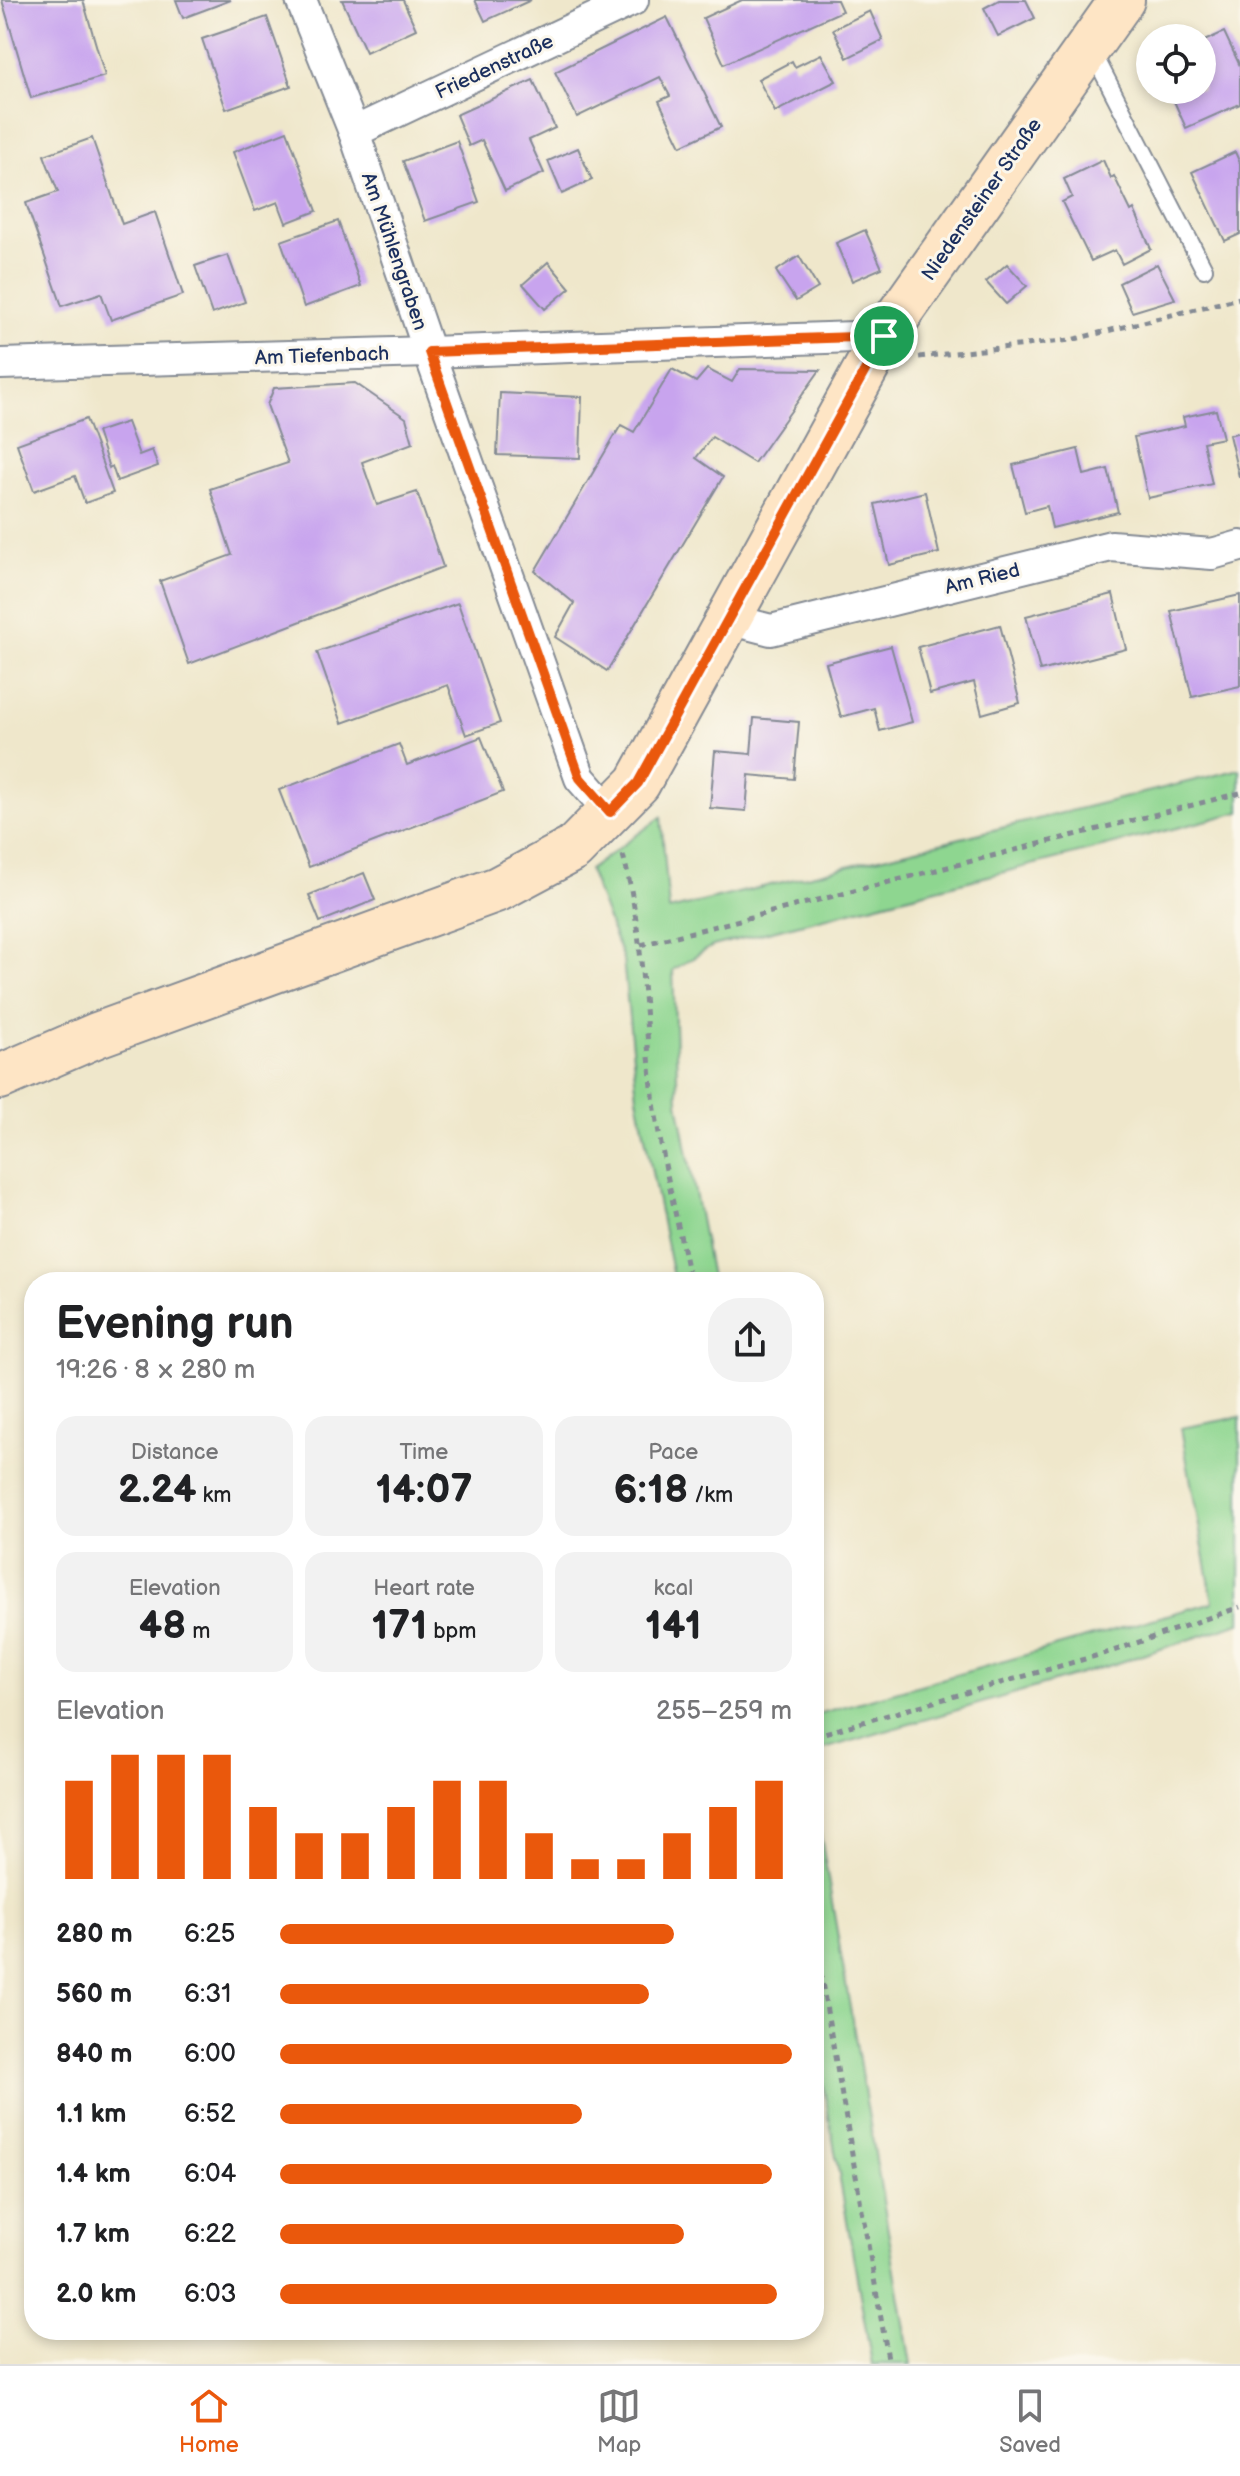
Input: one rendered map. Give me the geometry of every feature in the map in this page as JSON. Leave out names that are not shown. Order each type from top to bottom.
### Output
[{"type":"main road","name":"Niedensteiner Straße","points":[[0,1077],[97,1035],[498,889],[573,849],[638,783],[884,336],[1122,0]]},
{"type":"street","name":"Am Mühlengraben","points":[[301,0],[354,132],[580,778],[610,812]]},
{"type":"street","name":"Friedenstraße","points":[[354,132],[633,0]]},
{"type":"street","name":"Am Tiefenbach","points":[[0,364],[884,336]]},
{"type":"street","name":"Am Ried","points":[[728,619],[771,630],[1111,546],[1212,554],[1240,546]]},
{"type":"lane","points":[[1089,44],[1204,269]]},
{"type":"path","points":[[884,336],[918,357],[1071,340],[1240,298]]},
{"type":"path","points":[[641,945],[1240,793]]},
{"type":"path","points":[[610,812],[632,888],[641,945],[654,1103],[688,1272]]},
{"type":"path","points":[[824,1733],[1113,1651],[1240,1607]]},
{"type":"path","points":[[824,1994],[889,2364]]},
{"type":"green space","points":[[1240,769],[1240,812],[713,946],[673,970],[678,1102],[710,1272],[672,1272],[637,1097],[623,959],[589,870],[661,817],[669,910]]},
{"type":"green space","points":[[1240,1417],[1240,1623],[1115,1664],[824,1749],[824,1712],[1213,1602],[1181,1428]]},
{"type":"green space","points":[[824,1855],[911,2364],[872,2364],[824,2088]]},
{"type":"building","points":[[2,0],[83,0],[105,76],[31,98]]},
{"type":"building","points":[[176,0],[231,0],[183,18]]},
{"type":"building","points":[[342,0],[403,0],[416,29],[366,52]]},
{"type":"building","points":[[475,0],[531,0],[485,21]]},
{"type":"building","points":[[742,0],[837,0],[842,11],[724,64],[703,18]]},
{"type":"building","points":[[999,0],[1026,0],[1035,18],[998,36],[984,8]]},
{"type":"building","points":[[870,11],[883,40],[847,58],[833,29]]},
{"type":"building","points":[[267,17],[291,86],[226,109],[202,39]]},
{"type":"building","points":[[667,17],[721,127],[681,146],[659,101],[670,96],[660,77],[577,117],[555,72]]},
{"type":"building","points":[[1224,32],[1240,66],[1240,104],[1186,128],[1175,104],[1216,104],[1216,36]]},
{"type":"building","points":[[821,54],[836,81],[775,112],[758,79],[792,61],[795,67]]},
{"type":"building","points":[[533,80],[555,128],[529,140],[544,173],[505,191],[482,140],[469,146],[456,115]]},
{"type":"building","points":[[287,131],[317,211],[286,223],[278,202],[255,211],[233,152]]},
{"type":"building","points":[[92,138],[122,224],[155,212],[183,295],[111,320],[101,293],[62,306],[26,203],[58,192],[44,155]]},
{"type":"building","points":[[457,141],[479,202],[425,221],[403,161]]},
{"type":"building","points":[[578,148],[592,180],[562,194],[548,161]]},
{"type":"building","points":[[1235,152],[1240,163],[1240,234],[1225,241],[1192,172]]},
{"type":"building","points":[[1103,160],[1131,211],[1134,209],[1151,249],[1122,264],[1115,250],[1091,261],[1062,202],[1072,197],[1064,179]]},
{"type":"building","points":[[338,221],[361,286],[304,307],[281,241]]},
{"type":"building","points":[[865,230],[882,268],[852,281],[836,243]]},
{"type":"building","points":[[228,255],[245,302],[212,314],[195,266]]},
{"type":"building","points":[[799,256],[818,288],[796,301],[776,271]]},
{"type":"building","points":[[548,262],[570,288],[545,309],[523,284]]},
{"type":"building","points":[[1007,264],[1027,286],[1006,304],[986,282]]},
{"type":"building","points":[[1157,264],[1175,299],[1132,312],[1119,283]]},
{"type":"building","points":[[672,369],[696,382],[707,369],[732,382],[740,369],[820,370],[754,463],[712,437],[696,458],[723,477],[607,671],[555,637],[574,603],[535,571],[621,425],[634,432]]},
{"type":"building","points":[[355,383],[406,418],[413,443],[362,462],[377,505],[417,492],[443,567],[189,664],[160,581],[232,555],[210,489],[288,463],[267,405],[274,388]]},
{"type":"building","points":[[500,393],[582,397],[580,458],[497,455]]},
{"type":"building","points":[[1216,410],[1223,438],[1203,442],[1212,484],[1148,498],[1134,437],[1185,426],[1183,417]]},
{"type":"building","points":[[86,419],[113,493],[85,503],[75,476],[34,491],[17,444]]},
{"type":"building","points":[[127,422],[139,455],[152,450],[158,466],[117,481],[112,466],[109,468],[97,432]]},
{"type":"building","points":[[1240,432],[1240,477],[1239,477],[1229,435]]},
{"type":"building","points":[[1078,449],[1084,475],[1108,469],[1118,512],[1052,528],[1047,506],[1025,512],[1013,465]]},
{"type":"building","points":[[925,492],[939,553],[889,565],[875,504]]},
{"type":"building","points":[[1113,594],[1126,649],[1040,671],[1026,616]]},
{"type":"building","points":[[1240,595],[1240,686],[1192,697],[1171,611]]},
{"type":"building","points":[[458,603],[500,723],[466,735],[448,685],[342,723],[317,652]]},
{"type":"building","points":[[1000,625],[1020,703],[982,714],[974,682],[930,694],[918,647]]},
{"type":"building","points":[[891,646],[912,722],[880,731],[874,708],[841,717],[826,663]]},
{"type":"building","points":[[754,718],[799,722],[794,779],[749,775],[746,811],[710,808],[715,751],[751,754]]},
{"type":"building","points":[[481,737],[503,792],[309,867],[279,790],[399,744],[407,765]]},
{"type":"building","points":[[364,873],[375,900],[320,922],[309,895]]},
{"type":"route","points":[[884,336],[638,783],[610,812],[580,778],[429,352],[884,336]]}]
